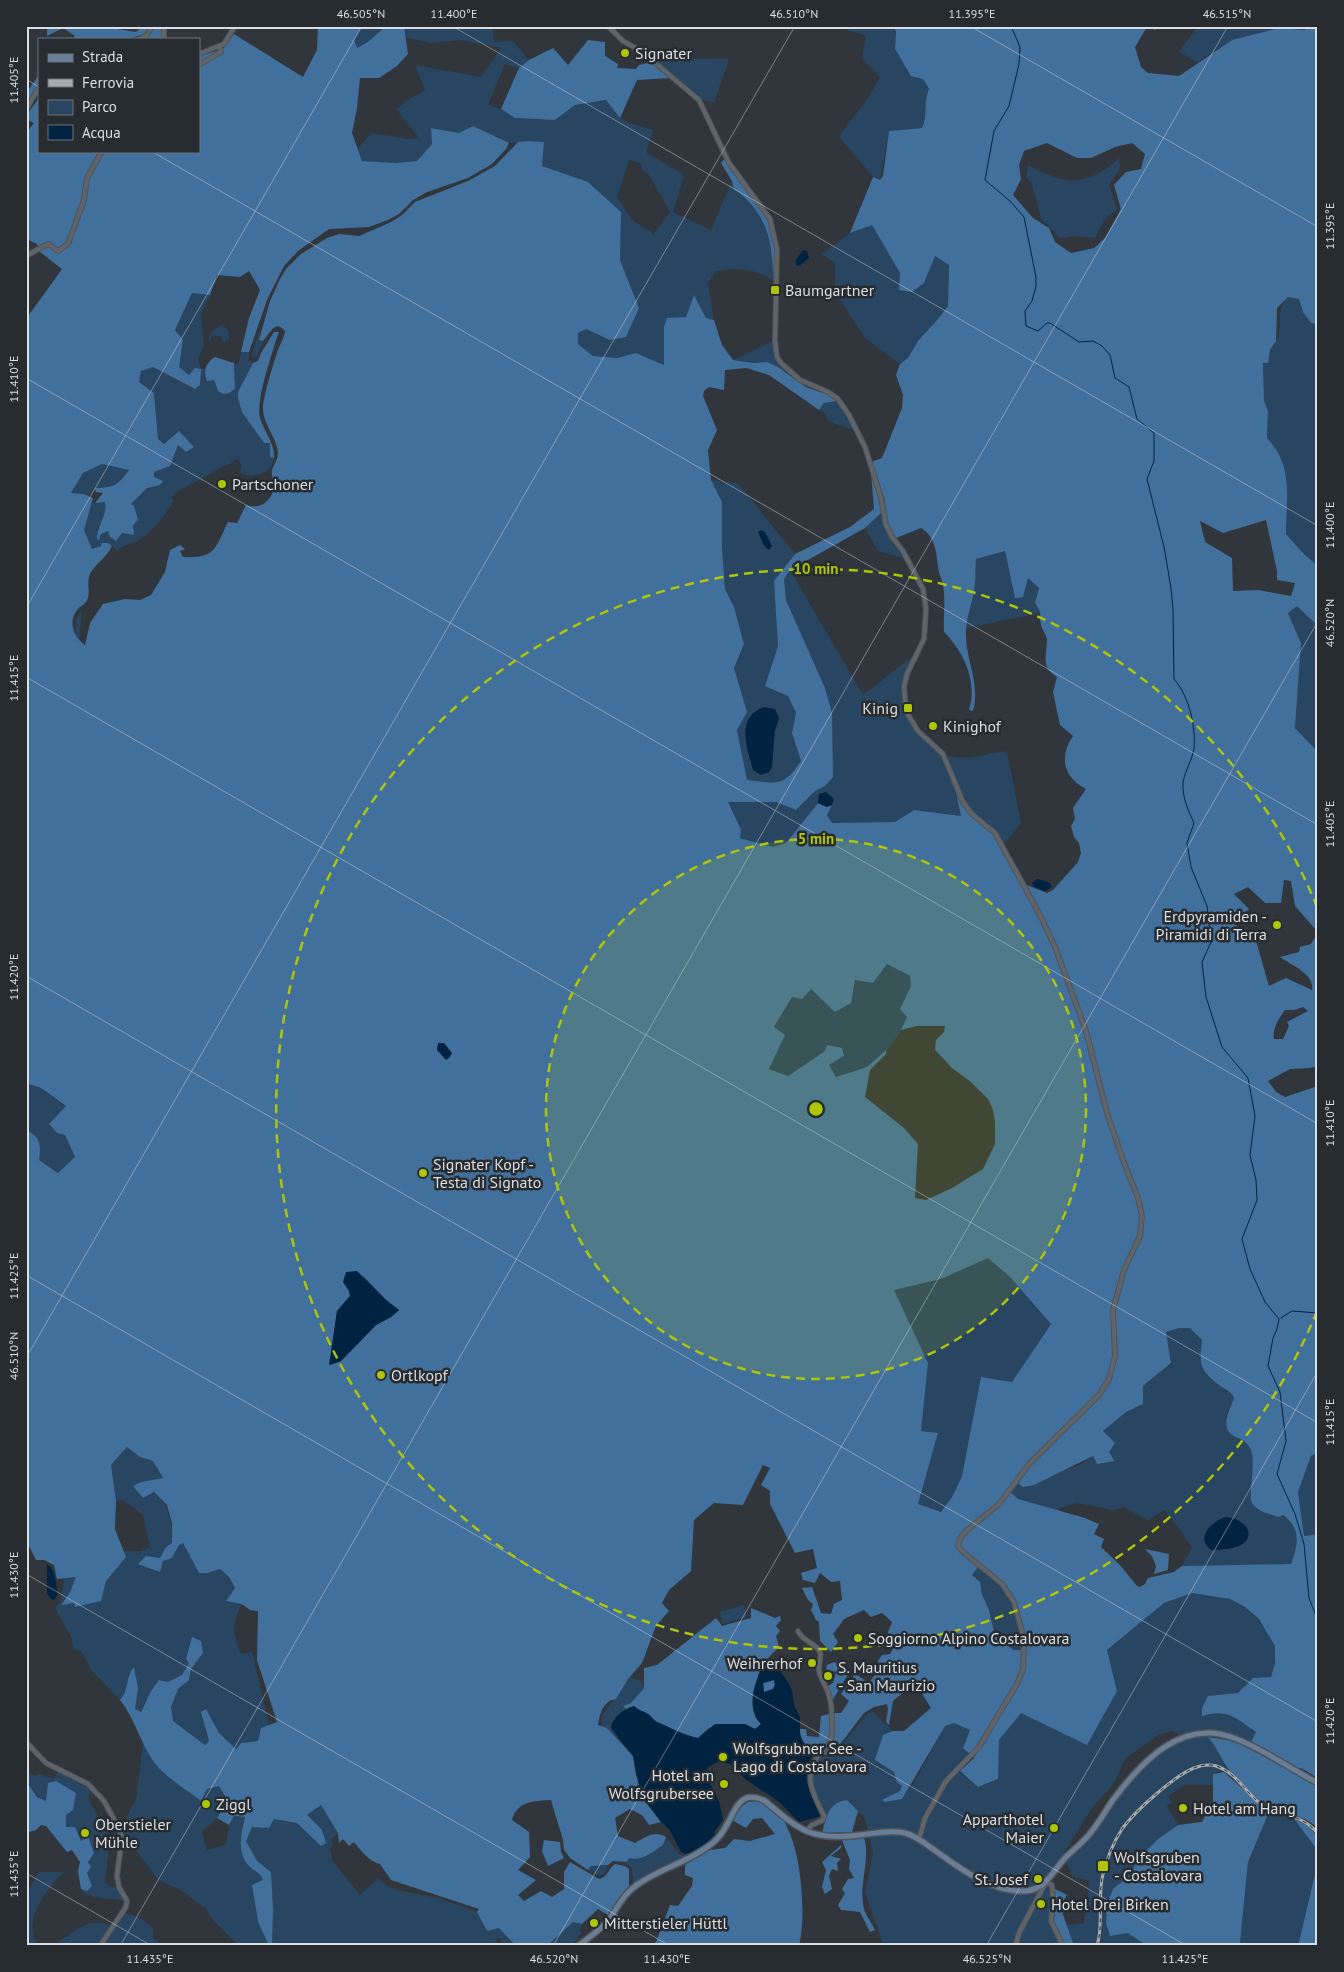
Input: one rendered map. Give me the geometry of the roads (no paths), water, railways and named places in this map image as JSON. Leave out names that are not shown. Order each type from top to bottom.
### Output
[{"type":"main road","points":[[578,1946],[603,1925],[632,1889],[653,1874],[690,1859],[710,1845],[725,1828],[738,1804],[750,1797],[765,1801],[787,1820],[815,1835],[831,1838],[896,1832],[908,1834],[919,1839],[963,1871],[1004,1888],[1025,1891],[1036,1888],[1046,1882],[1065,1858],[1092,1832],[1132,1776],[1152,1756],[1177,1739],[1205,1732],[1234,1738],[1318,1783]]},
{"type":"street","points":[[142,38],[147,35],[152,26]]},
{"type":"street","points":[[200,54],[220,47],[228,40],[235,26]]},
{"type":"street","points":[[608,26],[623,42],[641,51],[699,100],[729,163],[770,219],[777,250],[775,341],[777,357],[780,363],[800,380],[828,392],[838,399],[849,414],[865,447],[881,498],[886,525],[892,537],[903,551],[923,589],[926,609],[925,631],[920,650],[907,674],[904,687],[906,711],[918,731],[943,754],[963,802],[972,814],[995,833],[1041,916],[1055,947],[1086,1031],[1107,1114],[1123,1160],[1134,1184],[1142,1216],[1140,1236],[1124,1270],[1114,1310],[1114,1356],[1109,1379],[1098,1395],[1030,1464],[999,1504],[960,1539],[958,1546],[962,1551],[1002,1584],[1014,1602],[1024,1639],[1023,1669],[1017,1684],[979,1747],[946,1781],[925,1818],[919,1839]]},
{"type":"street","points":[[200,64],[221,52],[220,47]]},
{"type":"street","points":[[26,110],[38,88]]},
{"type":"street","points":[[26,256],[49,244],[56,250],[63,249],[68,244],[84,200],[87,178],[101,152]]},
{"type":"street","points":[[798,1631],[801,1637],[818,1649],[821,1655],[819,1671],[830,1696],[832,1714],[831,1741],[815,1759],[810,1769],[810,1782],[824,1820],[812,1825],[806,1831]]},
{"type":"street","points":[[26,1742],[46,1763],[88,1784],[104,1801],[122,1838],[117,1876],[119,1887],[127,1901],[126,1908],[100,1946]]},
{"type":"street","points":[[1015,1946],[1020,1932],[1046,1882],[1052,1885],[1051,1921],[1062,1946]]},
{"type":"water","points":[[803,250],[807,251],[809,258],[799,266],[796,265],[796,260]]},
{"type":"water","points":[[761,530],[765,532],[772,546],[769,550],[764,545],[758,532]]},
{"type":"water","points":[[764,707],[775,709],[779,718],[775,730],[772,767],[769,772],[761,775],[753,770],[745,734],[749,718]]},
{"type":"water","points":[[826,792],[834,799],[832,805],[827,807],[818,803],[819,794]]},
{"type":"water","points":[[1037,879],[1048,882],[1052,887],[1045,891],[1034,887],[1032,883]]},
{"type":"water","points":[[438,1043],[444,1043],[452,1053],[446,1060],[437,1050]]},
{"type":"water","points":[[357,1271],[386,1300],[399,1310],[376,1325],[341,1361],[329,1365],[337,1311],[350,1296],[343,1282],[346,1272]]},
{"type":"water","points":[[1226,1517],[1240,1521],[1247,1528],[1248,1537],[1245,1542],[1238,1546],[1229,1549],[1211,1550],[1204,1540],[1207,1530],[1216,1522]]},
{"type":"water","points":[[47,1564],[54,1574],[58,1595],[52,1600],[47,1594]]},
{"type":"water","name":"Wolfsgrubner See - Lago di Costalovara","points":[[766,1662],[776,1666],[792,1690],[794,1705],[800,1717],[800,1734],[802,1740],[813,1754],[806,1775],[811,1793],[821,1815],[799,1822],[778,1801],[745,1779],[733,1765],[719,1761],[707,1768],[705,1774],[719,1801],[723,1820],[714,1832],[715,1834],[705,1844],[694,1852],[685,1854],[681,1852],[669,1829],[661,1822],[641,1796],[633,1756],[611,1728],[612,1724],[619,1714],[634,1706],[657,1722],[698,1738],[715,1724],[745,1724],[755,1729],[761,1724],[753,1710],[752,1703],[757,1679],[763,1664]],"holes":[[[774,1680],[775,1685],[773,1689],[764,1692],[763,1683]]]},
{"type":"waterway","points":[[1011,26],[1020,47],[1019,64],[1009,106],[994,131],[985,180],[1011,202],[1024,217],[1036,277],[1032,301],[1025,311],[1026,326],[1038,331],[1047,323],[1050,323],[1079,342],[1093,341],[1102,346],[1110,355],[1115,378],[1129,387],[1137,419],[1154,433],[1154,461],[1147,479],[1164,547],[1171,588],[1174,679],[1184,694],[1193,721],[1194,731],[1194,749],[1184,778],[1183,793],[1194,823],[1187,843],[1191,867],[1207,906],[1211,942],[1202,962],[1206,997],[1222,1047],[1248,1078],[1255,1116],[1250,1155],[1256,1180],[1257,1200],[1242,1239],[1250,1269],[1265,1302],[1279,1319],[1273,1338],[1268,1366],[1280,1392],[1286,1441],[1277,1474],[1295,1514],[1304,1544],[1309,1598],[1318,1621]]},
{"type":"waterway","points":[[1281,1318],[1292,1311],[1318,1313]]},
{"type":"railway","points":[[1097,1946],[1100,1928],[1101,1883],[1106,1862],[1116,1840],[1122,1829],[1145,1804],[1186,1772],[1205,1765],[1222,1768],[1264,1806],[1305,1822],[1318,1834]]},
{"type":"place","name":"Signater","points":[[625,53]]},
{"type":"place","name":"Baumgartner","points":[[775,290]]},
{"type":"place","name":"Partschoner","points":[[222,484]]},
{"type":"place","name":"Kinig","points":[[908,708]]},
{"type":"place","name":"Kinighof","points":[[933,726]]},
{"type":"place","name":"Erdpyramiden - Piramidi di Terra","points":[[1277,925]]},
{"type":"place","name":"Signater Kopf - Testa di Signato","points":[[423,1173]]},
{"type":"place","name":"Ortlkopf","points":[[381,1375]]},
{"type":"place","name":"Soggiorno Alpino Costalovara","points":[[858,1638]]},
{"type":"place","name":"Weihrerhof","points":[[812,1663]]},
{"type":"place","name":"S. Mauritius - San Maurizio","points":[[828,1676]]},
{"type":"place","name":"Wolfsgrubner See - Lago di Costalovara","points":[[723,1757]]},
{"type":"place","name":"Hotel am Wolfsgrubersee","points":[[724,1784]]},
{"type":"place","name":"Ziggl","points":[[206,1804]]},
{"type":"place","name":"Hotel am Hang","points":[[1183,1808]]},
{"type":"place","name":"Apparthotel Maier","points":[[1054,1828]]},
{"type":"place","name":"Oberstieler Mühle","points":[[85,1833]]},
{"type":"place","name":"Wolfsgruben - Costalovara","points":[[1103,1866]]},
{"type":"place","name":"St. Josef","points":[[1038,1879]]},
{"type":"place","name":"Hotel Drei Birken","points":[[1041,1904]]},
{"type":"place","name":"Mitterstieler Hüttl","points":[[594,1923]]}]
